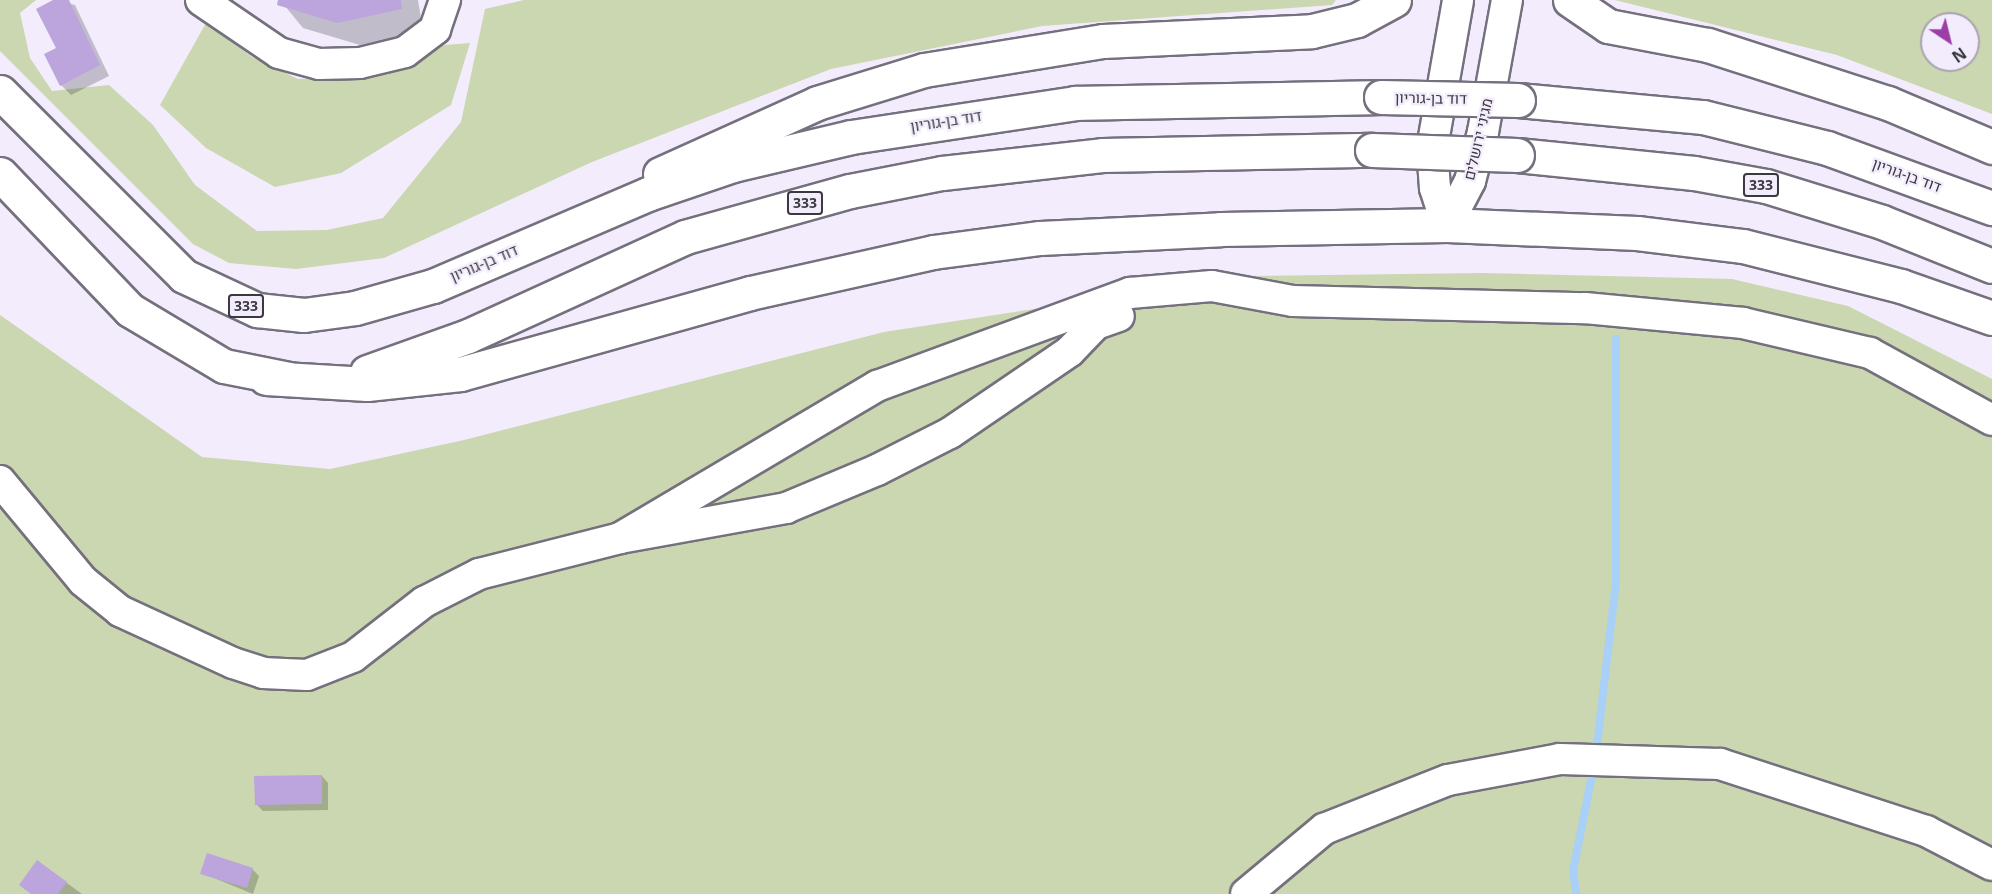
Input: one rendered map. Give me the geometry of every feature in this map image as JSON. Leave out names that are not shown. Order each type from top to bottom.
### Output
[{"type":"main road","points":[[559,231],[697,153],[817,102],[924,70],[1103,41],[1312,31],[1357,20],[1394,0]]},
{"type":"main road","points":[[1570,0],[1608,26],[1719,49],[1888,103],[1992,147]]},
{"type":"main road","name":"דוד בן-גוריון","points":[[0,92],[152,250],[216,296],[257,310],[304,315],[355,308],[433,285],[559,231],[733,165],[968,116],[1120,101],[1381,98],[1518,100],[1642,107],[1724,122],[1908,173],[1992,207]]},
{"type":"main road","name":"333","points":[[0,174],[130,310],[181,345],[266,378],[360,374],[402,361],[685,237],[850,191],[942,173],[1090,156],[1372,150],[1517,155],[1694,172],[1766,186],[1882,222],[1992,266]]},
{"type":"main road","points":[[266,378],[367,384],[460,374],[810,277],[933,252],[1040,238],[1221,229],[1447,225],[1572,228],[1743,246],[1901,286],[1992,318]]},
{"type":"street","points":[[201,0],[279,53],[319,64],[360,63],[405,52],[435,29],[445,0]]},
{"type":"street","points":[[1447,225],[1435,188],[1432,148],[1458,0]]},
{"type":"street","name":"מגיני ירושלים","points":[[1447,225],[1470,180],[1483,132],[1507,0]]},
{"type":"street","points":[[620,538],[877,386],[1130,293],[1212,286],[1293,302],[1585,308],[1743,323],[1869,352],[1992,420]]},
{"type":"street","points":[[0,481],[83,581],[120,611],[232,663],[287,676],[334,668],[460,582],[620,538],[786,508],[877,470],[959,428],[1070,351],[1096,324],[1119,316]]},
{"type":"street","points":[[1246,894],[1324,829],[1448,780],[1560,759],[1719,764],[1926,831],[1992,866]]},
{"type":"green space","points":[[0,0],[36,0],[20,13],[30,58],[52,91],[109,85],[153,125],[195,185],[257,231],[327,230],[383,218],[461,122],[485,9],[524,0],[1336,0],[1332,5],[1042,26],[831,69],[592,162],[384,258],[296,269],[229,263],[193,244],[0,51]]},
{"type":"green space","points":[[1615,0],[1992,0],[1992,114],[1837,55]]},
{"type":"green space","points":[[206,23],[252,57],[298,79],[339,78],[433,46],[470,43],[451,105],[341,173],[275,187],[206,148],[160,105]]},
{"type":"green space","points":[[1483,273],[1732,279],[1848,306],[1992,379],[1992,894],[0,894],[0,315],[202,457],[330,469],[464,440],[884,332],[1250,276]]},
{"type":"building","points":[[53,0],[69,0],[100,65],[60,86],[44,54],[56,48],[36,9]]},
{"type":"building","points":[[278,0],[401,0],[402,9],[337,23],[277,5]]},
{"type":"building","points":[[322,775],[322,804],[255,805],[254,776]]},
{"type":"building","points":[[207,853],[253,868],[247,888],[200,874]]},
{"type":"building","points":[[37,860],[67,882],[58,894],[31,894],[19,885]]},
{"type":"waterway","points":[[1596,754],[1616,582],[1616,339]]},
{"type":"waterway","points":[[1576,894],[1573,871],[1594,765]]}]
